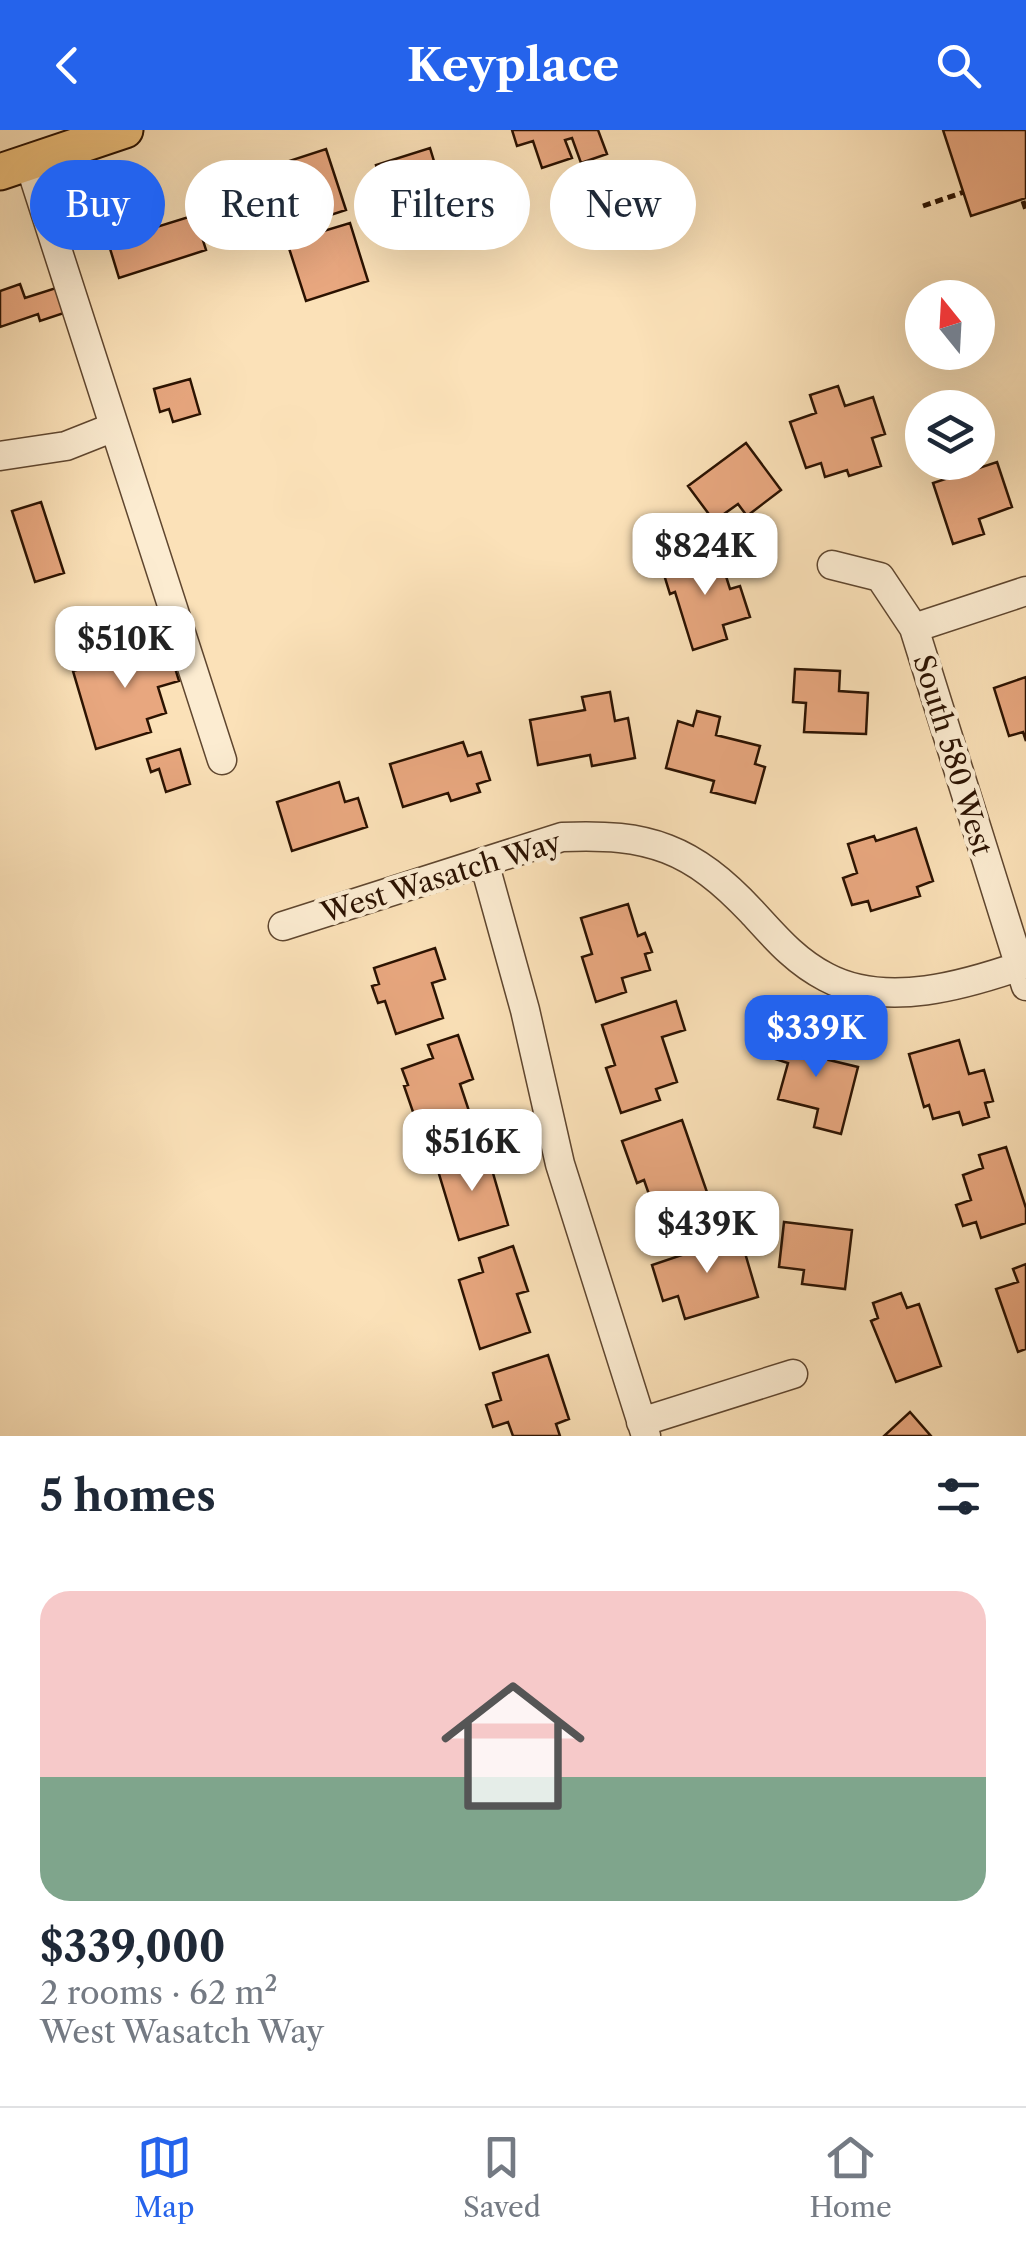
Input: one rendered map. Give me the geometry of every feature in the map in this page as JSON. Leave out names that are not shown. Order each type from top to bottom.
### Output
[{"type":"main road","points":[[15,167],[124,130]]},
{"type":"street","points":[[15,167],[114,427],[222,760]]},
{"type":"street","points":[[0,456],[66,446],[114,427]]},
{"type":"street","name":"South 580 West","points":[[832,565],[880,577],[914,628],[1023,972]]},
{"type":"street","points":[[914,628],[1026,591]]},
{"type":"street","name":"West Wasatch Way","points":[[282,926],[562,837],[603,835],[645,840],[682,855],[717,877],[793,957],[829,979],[864,989],[904,992],[1023,972]]},
{"type":"street","points":[[484,862],[525,1010],[560,1164],[643,1429],[792,1374]]},
{"type":"path","points":[[923,206],[964,192]]},
{"type":"path","points":[[1023,201],[1026,210]]},
{"type":"building","points":[[512,130],[598,130],[607,154],[580,160],[572,138],[565,140],[572,158],[550,160],[550,165],[542,168],[533,141],[517,146]]},
{"type":"building","points":[[943,130],[1026,130],[1026,198],[971,216]]},
{"type":"building","points":[[430,148],[434,160],[392,160]]},
{"type":"building","points":[[326,149],[330,160],[292,160]]},
{"type":"building","points":[[334,173],[346,210],[334,214]]},
{"type":"building","points":[[185,218],[185,250],[206,250],[119,278],[110,250],[165,250],[165,224]]},
{"type":"building","points":[[350,223],[354,250],[358,250],[368,281],[306,301],[290,250],[334,250],[334,228]]},
{"type":"building","points":[[20,284],[25,298],[56,288],[64,313],[40,321],[38,314],[0,327],[0,291]]},
{"type":"building","points":[[190,379],[200,414],[173,422],[169,409],[160,412],[154,389]]},
{"type":"building","points":[[838,386],[845,406],[873,397],[885,434],[872,438],[881,466],[849,476],[847,470],[825,477],[821,463],[806,468],[790,422],[816,413],[810,395]]},
{"type":"building","points":[[746,443],[781,490],[747,516],[738,504],[714,521],[688,486]]},
{"type":"building","points":[[995,463],[1012,507],[979,519],[984,534],[953,544],[933,483],[995,480]]},
{"type":"building","points":[[41,502],[64,573],[35,582],[12,511]]},
{"type":"building","points":[[718,551],[730,589],[740,586],[750,617],[723,625],[727,639],[693,650],[675,592],[670,594],[662,568]]},
{"type":"building","points":[[167,642],[179,681],[158,687],[166,713],[147,719],[151,732],[96,749],[73,671],[94,665],[92,658],[142,643],[144,649]]},
{"type":"building","points":[[795,669],[840,671],[839,691],[868,693],[866,734],[804,732],[806,703],[793,702]]},
{"type":"building","points":[[1026,677],[1026,741],[1023,732],[1009,736],[994,688]]},
{"type":"building","points":[[610,692],[615,721],[628,718],[635,758],[592,766],[590,755],[538,765],[530,720],[585,710],[582,697]]},
{"type":"building","points":[[697,711],[720,717],[716,735],[760,746],[755,764],[765,767],[755,803],[711,792],[714,781],[666,768],[678,721],[693,726]]},
{"type":"building","points":[[463,742],[468,756],[481,752],[490,780],[477,784],[480,792],[451,801],[448,793],[403,807],[390,764]]},
{"type":"building","points":[[180,749],[190,784],[166,792],[159,769],[151,772],[147,759]]},
{"type":"building","points":[[339,782],[345,802],[358,798],[367,827],[292,851],[277,802]]},
{"type":"building","points":[[916,828],[933,881],[917,887],[920,896],[871,911],[868,901],[852,905],[843,878],[857,873],[848,844],[874,836],[876,841]]},
{"type":"building","points":[[628,904],[638,936],[645,933],[652,952],[645,954],[650,970],[622,978],[626,992],[596,1002],[582,957],[592,954],[581,918]]},
{"type":"building","points":[[435,948],[445,979],[432,983],[443,1018],[396,1034],[385,1001],[378,1003],[372,986],[379,984],[374,968]]},
{"type":"building","points":[[676,1001],[685,1030],[662,1037],[677,1082],[656,1089],[660,1100],[621,1113],[606,1068],[615,1065],[602,1025]]},
{"type":"building","points":[[783,1030],[829,1042],[825,1059],[858,1067],[841,1134],[814,1127],[818,1109],[778,1099],[788,1063],[775,1059]]},
{"type":"building","points":[[458,1035],[473,1079],[460,1084],[472,1120],[422,1138],[402,1069],[433,1058],[428,1045]]},
{"type":"building","points":[[959,1040],[969,1074],[984,1070],[993,1101],[985,1103],[989,1117],[963,1125],[959,1112],[933,1119],[929,1105],[924,1107],[909,1054]]},
{"type":"building","points":[[682,1120],[709,1198],[664,1213],[660,1200],[652,1203],[644,1180],[637,1183],[622,1141]]},
{"type":"building","points":[[1006,1147],[1026,1208],[1026,1223],[981,1238],[976,1222],[963,1226],[956,1205],[971,1200],[963,1175],[983,1168],[979,1155]]},
{"type":"building","points":[[486,1149],[508,1225],[459,1240],[436,1164]]},
{"type":"building","points":[[784,1222],[852,1230],[845,1289],[802,1284],[804,1270],[779,1267]]},
{"type":"building","points":[[710,1232],[714,1244],[740,1236],[758,1297],[685,1319],[678,1296],[663,1301],[652,1265],[691,1252],[687,1239]]},
{"type":"building","points":[[513,1246],[528,1291],[517,1294],[530,1332],[480,1349],[459,1280],[483,1272],[479,1258]]},
{"type":"building","points":[[1026,1264],[1026,1349],[1018,1352],[996,1289],[1018,1282],[1013,1269]]},
{"type":"building","points":[[901,1293],[907,1308],[919,1304],[941,1366],[896,1382],[871,1321],[878,1318],[873,1303]]},
{"type":"building","points":[[548,1355],[569,1419],[556,1424],[560,1436],[513,1436],[508,1422],[493,1427],[486,1405],[501,1400],[493,1373]]},
{"type":"building","points":[[910,1412],[931,1436],[884,1436]]}]
